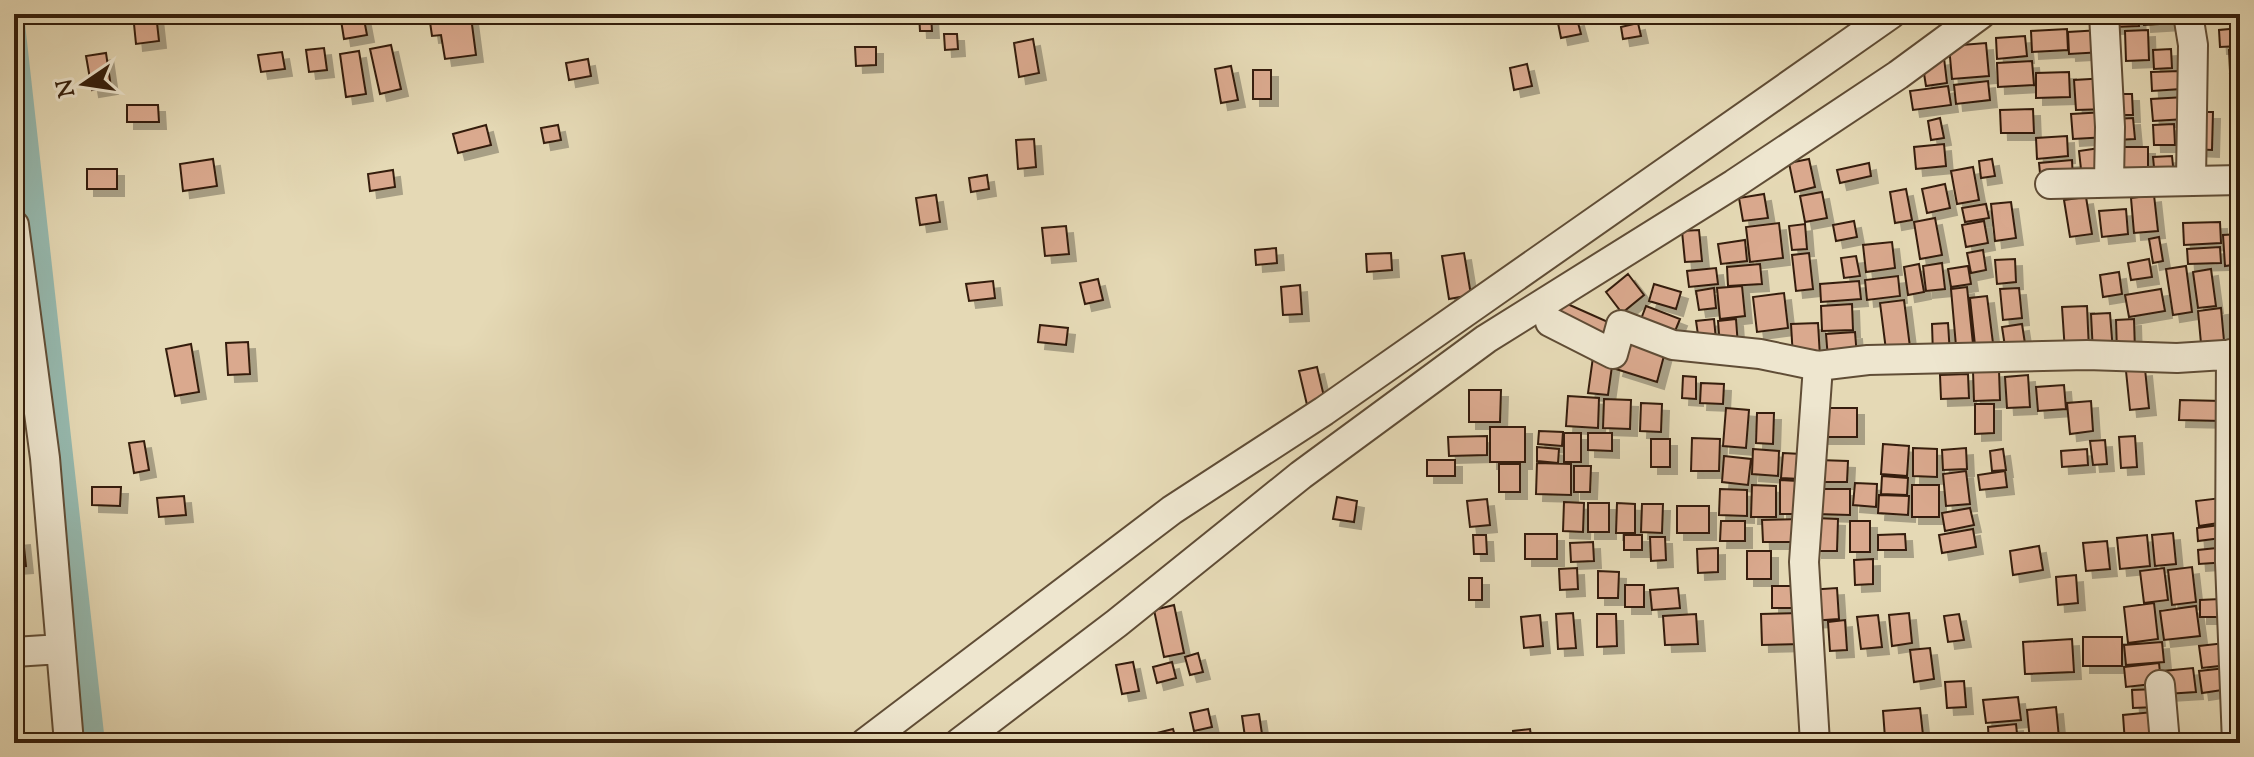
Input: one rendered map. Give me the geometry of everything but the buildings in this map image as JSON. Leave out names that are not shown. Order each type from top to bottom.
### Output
[{"type":"street","points":[[865,743],[1172,510],[1337,402],[1891,14]]},
{"type":"street","points":[[959,743],[1117,623],[1301,475],[1486,339],[1734,184],[1898,75],[1981,14]]},
{"type":"street","points":[[2104,14],[2110,127],[2109,181]]},
{"type":"street","points":[[2188,14],[2193,45],[2191,180]]},
{"type":"street","points":[[2050,184],[2240,180]]},
{"type":"street","points":[[14,225],[17,270],[45,458],[69,743]]},
{"type":"street","points":[[1550,322],[1613,354],[1621,325],[1673,345],[1760,354],[1818,366],[1882,359],[2087,355],[2177,358],[2236,354],[2230,562],[2237,743]]},
{"type":"street","points":[[1815,743],[1804,562],[1818,366]]},
{"type":"street","points":[[14,652],[61,649]]},
{"type":"street","points":[[2160,685],[2165,743]]},
{"type":"waterway","points":[[14,24],[94,743]]}]
